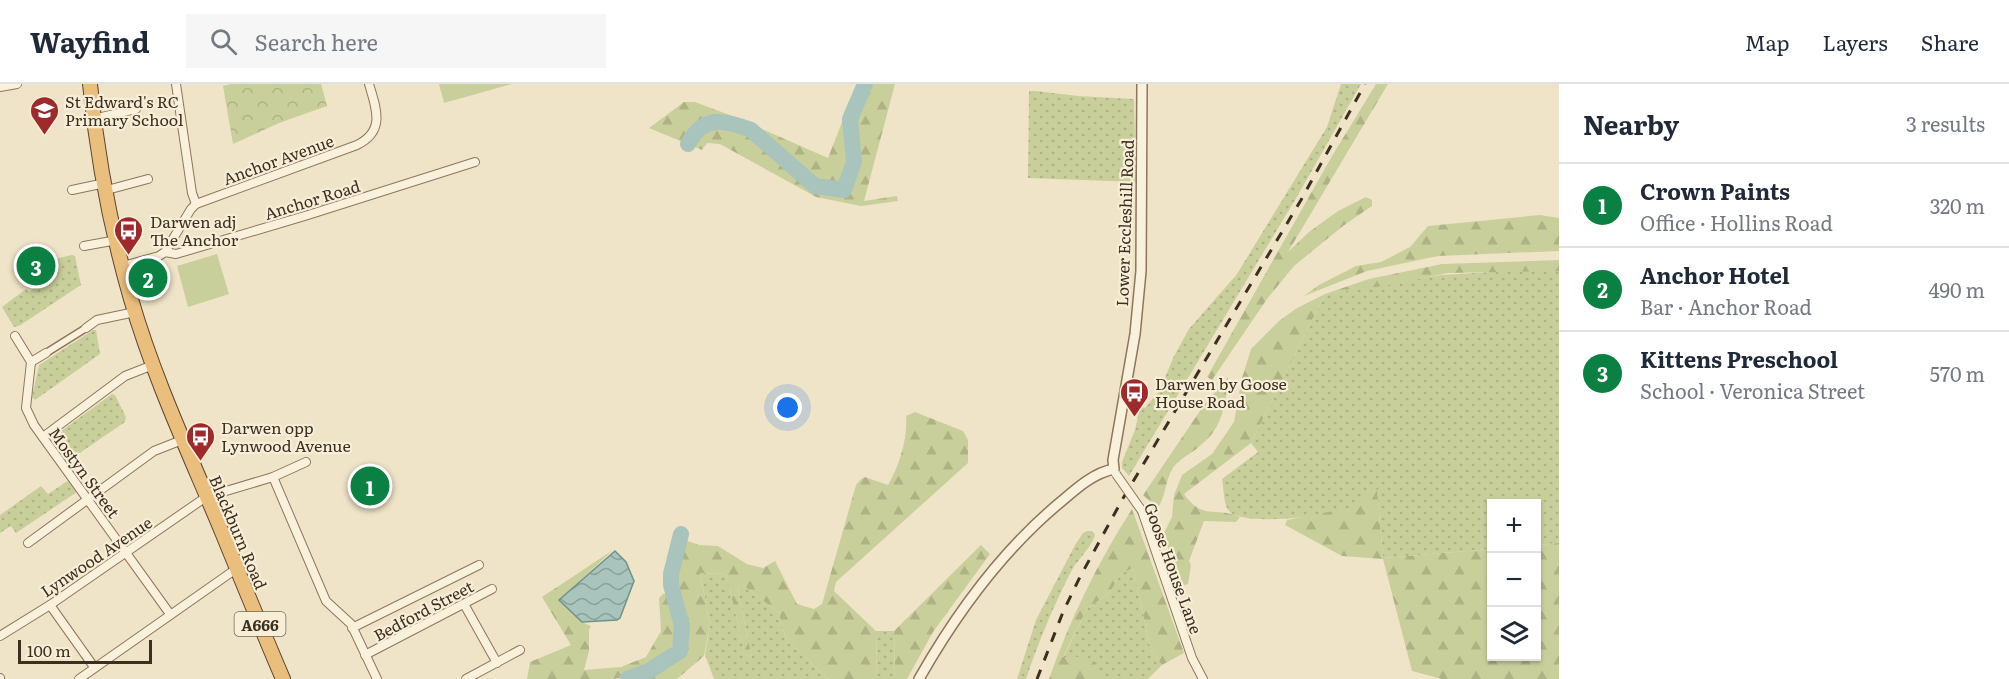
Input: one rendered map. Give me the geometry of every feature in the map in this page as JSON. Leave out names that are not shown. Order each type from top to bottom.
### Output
[{"type":"highway","name":"Blackburn Road","points":[[90,84],[93,119],[106,187],[135,312],[182,440],[283,679]]},
{"type":"street","points":[[0,87],[16,84]]},
{"type":"street","points":[[165,252],[196,204],[192,193],[176,84]]},
{"type":"street","name":"Anchor Avenue","points":[[196,204],[362,142],[372,133],[377,121],[369,84]]},
{"type":"street","name":"Lower Eccleshill Road","points":[[1115,471],[1113,460],[1135,334],[1142,271],[1142,84]]},
{"type":"street","points":[[93,119],[136,109]]},
{"type":"street","name":"Anchor Road","points":[[123,266],[159,256],[165,252],[176,254],[475,162]]},
{"type":"street","points":[[72,190],[106,187],[148,179]]},
{"type":"street","points":[[84,246],[117,240]]},
{"type":"street","points":[[15,336],[31,362],[97,320],[135,312]]},
{"type":"street","name":"Mostyn Street","points":[[31,362],[26,408],[43,437],[170,614]]},
{"type":"street","points":[[43,437],[125,376],[153,365]]},
{"type":"street","points":[[28,543],[154,451],[182,440]]},
{"type":"street","name":"Lynwood Avenue","points":[[0,636],[50,605],[206,497],[273,477],[306,462]]},
{"type":"street","points":[[919,679],[985,579],[1028,529],[1076,488],[1101,473],[1115,471]]},
{"type":"street","name":"Goose House Lane","points":[[1115,471],[1142,511],[1192,658],[1203,679]]},
{"type":"street","points":[[273,477],[326,601],[351,624],[377,679]]},
{"type":"street","points":[[352,628],[479,565]]},
{"type":"street","points":[[79,679],[236,569]]},
{"type":"street","name":"Bedford Street","points":[[365,655],[492,589]]},
{"type":"street","points":[[464,604],[496,663]]},
{"type":"street","points":[[50,605],[94,667]]},
{"type":"street","points":[[466,679],[519,650]]},
{"type":"green space","points":[[231,84],[321,84],[327,106],[279,123],[233,144],[223,86]]},
{"type":"green space","points":[[439,84],[512,84],[444,103]]},
{"type":"green space","points":[[857,84],[860,84],[847,118],[850,162],[842,187],[818,183],[755,131],[736,121],[707,122],[698,127],[685,143],[649,128],[684,102],[695,102],[828,158]]},
{"type":"green space","points":[[867,84],[895,84],[864,201],[897,196],[898,201],[861,206],[816,197],[720,144],[707,143],[702,150],[693,146],[705,132],[719,127],[733,128],[762,146],[814,189],[846,197],[858,163],[854,118]]},
{"type":"green space","points":[[1341,84],[1361,84],[1298,195],[1129,476],[1122,468],[1122,462],[1135,430],[1140,407],[1145,408],[1160,390],[1173,358],[1189,329],[1237,274],[1327,127]]},
{"type":"green space","points":[[1376,84],[1388,84],[1288,252],[1309,232],[1338,211],[1366,197],[1372,200],[1372,206],[1343,226],[1294,266],[1267,299],[1212,380],[1207,377],[1332,156]]},
{"type":"green space","points":[[1029,91],[1134,99],[1136,182],[1028,178]]},
{"type":"green space","points":[[1540,215],[1559,218],[1559,251],[1438,256],[1367,271],[1304,296],[1319,285],[1356,266],[1381,262],[1410,247],[1428,226]]},
{"type":"green space","points":[[217,254],[229,294],[188,307],[177,266]]},
{"type":"green space","points":[[75,256],[81,285],[19,326],[14,327],[2,307],[26,289],[29,292],[41,283],[39,279],[52,269],[48,263],[50,260]]},
{"type":"green space","points":[[1559,260],[1559,271],[1448,273],[1389,285],[1325,294],[1369,279],[1442,264]]},
{"type":"green space","points":[[1559,271],[1559,543],[1541,545],[1541,499],[1487,499],[1487,549],[1383,558],[1377,490],[1350,508],[1307,517],[1251,518],[1237,516],[1229,511],[1222,479],[1258,452],[1251,443],[1325,294],[1441,275]]},
{"type":"green space","points":[[1325,294],[1251,443],[1184,494],[1203,510],[1240,517],[1236,522],[1204,521],[1189,561],[1191,565],[1188,584],[1178,587],[1164,533],[1172,517],[1174,495],[1182,475],[1212,454],[1234,422],[1242,378],[1251,349],[1279,321],[1297,308]]},
{"type":"green space","points":[[96,330],[100,354],[35,400],[32,397],[39,365]]},
{"type":"green space","points":[[1228,377],[1222,414],[1215,430],[1199,447],[1172,469],[1162,501],[1159,506],[1155,506],[1143,495],[1204,405]]},
{"type":"green space","points":[[112,394],[115,395],[126,417],[125,422],[68,461],[53,437]]},
{"type":"green space","points":[[915,412],[963,431],[968,440],[968,463],[836,582],[834,591],[876,631],[877,679],[828,679],[786,640],[779,613],[743,585],[737,588],[752,658],[747,662],[726,574],[700,573],[710,625],[704,656],[677,679],[639,679],[651,675],[682,652],[685,624],[675,585],[675,575],[682,539],[699,545],[718,546],[747,564],[763,568],[775,561],[797,604],[814,609],[822,604],[856,485],[865,477],[888,485],[902,452],[906,434],[906,416]]},
{"type":"green space","points":[[69,480],[77,492],[16,533],[11,526],[0,533],[0,515],[41,486],[48,494]]},
{"type":"green space","points":[[1377,489],[1383,558],[1487,549],[1487,661],[1541,661],[1541,545],[1559,543],[1559,679],[1442,679],[1412,671],[1383,559],[1342,556],[1285,525],[1287,520],[1349,508]]},
{"type":"green space","points":[[1132,509],[1184,653],[1162,665],[1151,651],[1133,568],[1120,574],[1109,594],[1088,607],[1063,657],[1083,657],[1093,660],[1100,679],[1049,679],[1086,591]]},
{"type":"green space","points":[[1087,531],[1092,531],[1095,534],[1094,537],[1073,568],[1059,595],[1026,679],[1017,679],[1036,620],[1075,545]]},
{"type":"green space","points":[[981,545],[990,554],[933,632],[907,679],[895,679],[894,631]]},
{"type":"green space","points":[[613,550],[559,600],[582,622],[591,626],[589,651],[584,670],[621,667],[646,657],[661,631],[659,598],[663,594],[668,594],[674,626],[673,644],[669,651],[646,668],[618,678],[527,679],[530,662],[571,645],[542,597]]},
{"type":"green space","points":[[1133,568],[1151,651],[1162,665],[1148,679],[1100,679],[1100,675],[1063,658],[1088,607],[1109,594],[1120,574]]},
{"type":"green space","points":[[700,573],[726,574],[747,661],[752,658],[737,588],[743,585],[779,613],[786,640],[828,679],[714,679],[705,655],[710,625]]},
{"type":"green space","points":[[876,631],[894,631],[895,679],[877,679]]},
{"type":"water","points":[[615,551],[626,562],[634,581],[620,618],[582,622],[559,600]]},
{"type":"waterway","points":[[688,144],[694,134],[708,124],[716,122],[732,124],[751,130],[815,186],[844,190],[854,162],[850,119],[865,84]]},
{"type":"waterway","points":[[627,679],[649,671],[680,651],[682,626],[671,585],[671,574],[681,534]]},
{"type":"railway","points":[[1037,679],[1063,612],[1122,500],[1301,200],[1365,84]]},
{"type":"place","name":"St Edward's RC Primary School","points":[[44,136]]},
{"type":"place","name":"Darwen adj The Anchor","points":[[129,256]]},
{"type":"place","name":"Kittens Preschool","points":[[36,266]]},
{"type":"place","name":"Anchor Hotel","points":[[148,278]]},
{"type":"place","name":"Darwen by Goose House Road","points":[[1134,418]]},
{"type":"place","name":"Darwen opp Lynwood Avenue","points":[[200,462]]},
{"type":"place","name":"Crown Paints","points":[[370,486]]}]
